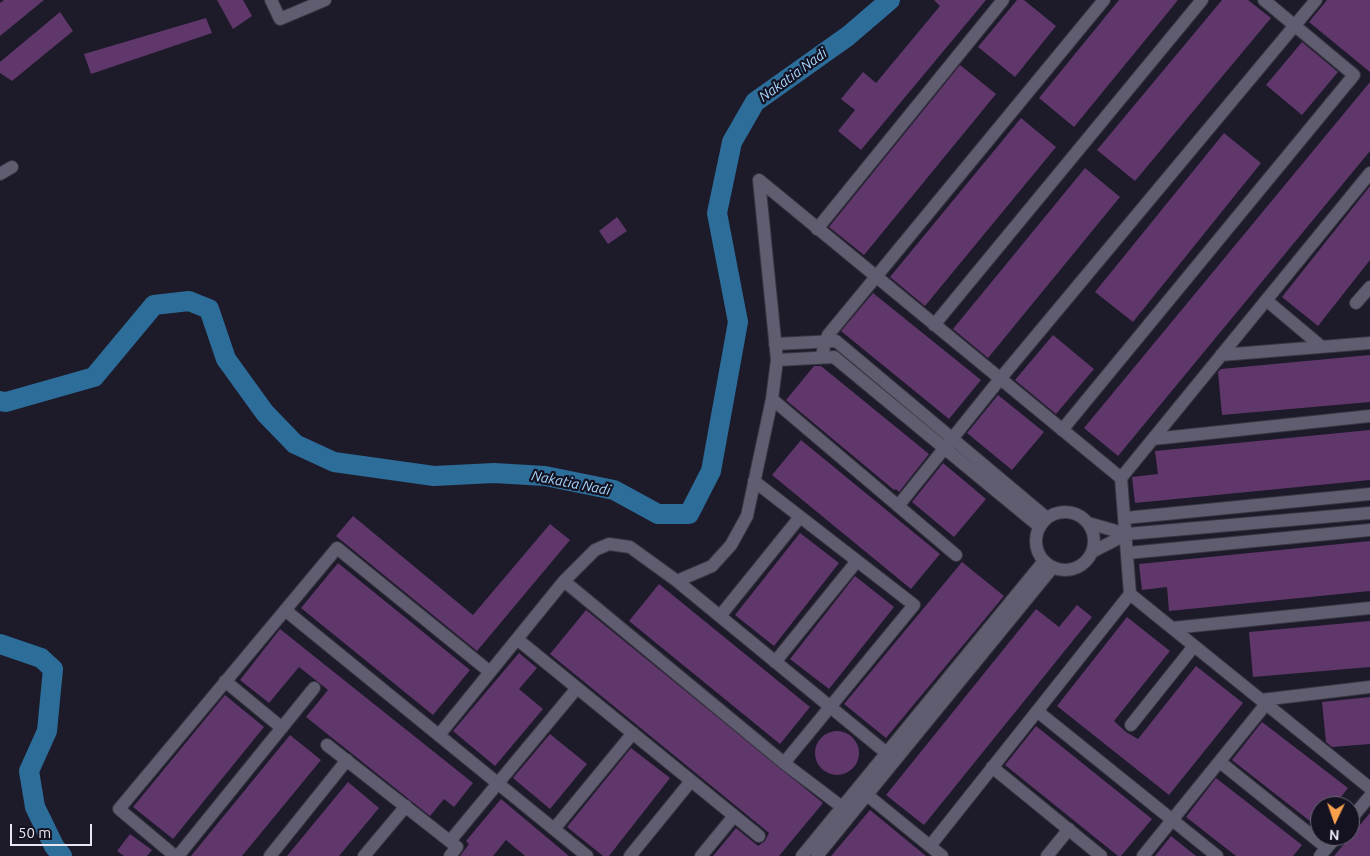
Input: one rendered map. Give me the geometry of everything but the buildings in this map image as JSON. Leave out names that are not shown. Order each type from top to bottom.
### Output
[{"type":"street","points":[[271,0],[280,19],[325,0]]},
{"type":"street","points":[[817,229],[1003,0]]},
{"type":"street","points":[[821,358],[828,335],[1104,0]]},
{"type":"street","points":[[934,325],[1202,0]]},
{"type":"street","points":[[1062,430],[1354,75],[1264,0]]},
{"type":"street","points":[[898,506],[1000,379],[1316,0]]},
{"type":"street","points":[[0,174],[12,167]]},
{"type":"street","points":[[1120,478],[1370,172]]},
{"type":"street","points":[[677,582],[712,566],[731,545],[747,516],[772,399],[777,360],[759,180],[1120,478],[1127,534],[1130,594],[930,846]]},
{"type":"street","points":[[1356,303],[1370,287]]},
{"type":"street","points":[[1266,300],[1322,347]]},
{"type":"street","points":[[775,344],[836,341],[948,443],[1043,522]]},
{"type":"street","points":[[1221,355],[1370,343]]},
{"type":"street","points":[[777,360],[834,357],[948,443]]},
{"type":"street","points":[[772,399],[956,555]]},
{"type":"street","points":[[1152,439],[1370,416]]},
{"type":"street","points":[[754,482],[914,605],[784,762]]},
{"type":"street","points":[[1125,518],[1370,494]]},
{"type":"street","points":[[1088,523],[1093,533],[1094,544],[1092,552],[1083,564],[1073,569],[1062,570],[1049,564],[1037,549],[1036,538],[1043,522],[1057,513],[1069,512],[1079,516],[1088,523],[1127,534],[1370,513]]},
{"type":"street","points":[[720,616],[800,517]]},
{"type":"street","points":[[1128,553],[1370,530]]},
{"type":"street","points":[[1092,552],[1127,534]]},
{"type":"street","points":[[439,735],[564,581],[595,550],[609,544],[630,547],[677,582],[891,757]]},
{"type":"street","points":[[314,688],[176,856],[119,809],[336,548],[490,672]]},
{"type":"street","points":[[775,662],[857,561]]},
{"type":"street","points":[[817,856],[863,791],[1049,564]]},
{"type":"street","points":[[564,581],[784,762],[842,807]]},
{"type":"street","points":[[1130,594],[1370,788]]},
{"type":"street","points":[[1172,628],[1370,608]]},
{"type":"street","points":[[284,610],[587,856]]},
{"type":"street","points":[[518,639],[759,836]]},
{"type":"street","points":[[1131,725],[1194,646]]},
{"type":"street","points":[[225,681],[282,728]]},
{"type":"street","points":[[1143,856],[1220,762],[1263,702],[1370,687]]},
{"type":"street","points":[[450,841],[578,688]]},
{"type":"street","points":[[1037,711],[1217,856]]},
{"type":"street","points":[[554,829],[633,733]]},
{"type":"street","points":[[327,745],[457,847],[450,856]]},
{"type":"street","points":[[270,856],[347,760]]},
{"type":"street","points":[[1220,762],[1323,852]]},
{"type":"street","points":[[992,767],[1102,856]]},
{"type":"street","points":[[630,856],[691,781]]},
{"type":"street","points":[[802,856],[842,807],[863,791]]},
{"type":"street","points":[[863,791],[942,856]]},
{"type":"street","points":[[1360,808],[1370,796]]},
{"type":"street","points":[[364,856],[406,806]]},
{"type":"street","points":[[701,856],[734,816]]},
{"type":"street","points":[[1047,856],[1069,829]]},
{"type":"waterway","name":"Nakatia Nadi","points":[[0,401],[6,402],[94,377],[154,305],[189,301],[209,309],[226,359],[265,413],[295,444],[334,462],[434,476],[494,473],[545,476],[614,490],[658,514],[689,514],[711,471],[738,322],[717,213],[732,142],[755,102],[848,36],[890,0]]},
{"type":"waterway","name":"Nakatia Nadi","points":[[0,644],[41,658],[53,669],[47,731],[29,771],[35,807],[54,846],[62,856]]}]
